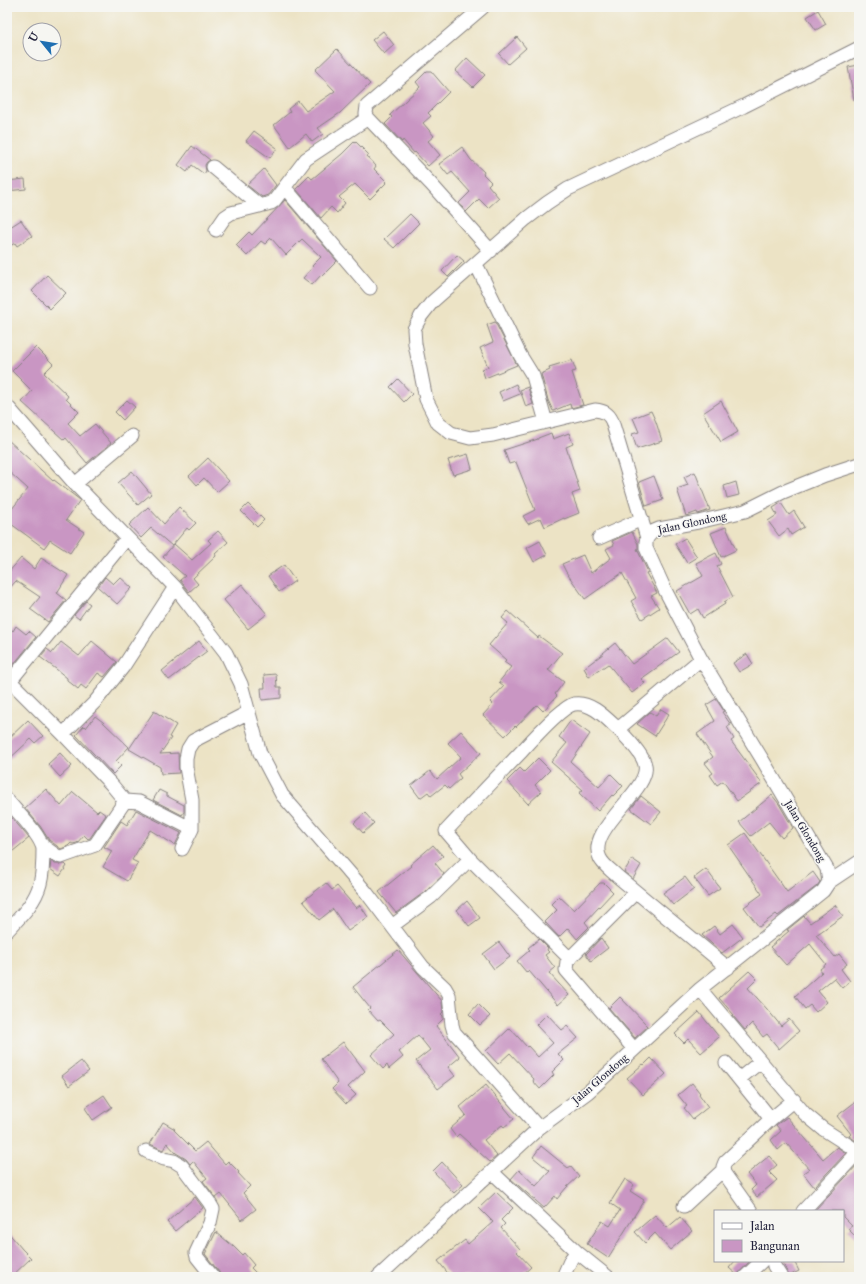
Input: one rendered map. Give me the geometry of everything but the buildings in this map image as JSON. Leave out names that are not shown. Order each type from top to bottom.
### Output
[{"type":"street","points":[[482,7],[367,106],[366,114],[368,118],[431,184],[491,251]]},
{"type":"street","points":[[647,538],[612,421],[608,414],[603,410],[595,410],[493,435],[470,438],[451,433],[438,423],[426,399],[415,344],[414,329],[421,316],[432,302],[491,251],[526,218],[568,189],[744,106],[859,48]]},
{"type":"street","points":[[216,230],[225,217],[231,213],[274,201],[306,159],[368,118]]},
{"type":"street","points":[[213,167],[260,206]]},
{"type":"street","points":[[285,188],[370,288]]},
{"type":"street","points":[[476,264],[520,355],[533,376],[546,422]]},
{"type":"street","points":[[7,406],[75,484],[175,587],[226,653],[242,684],[260,753],[282,795],[366,892],[423,967],[445,988],[449,995],[454,1032],[539,1128]]},
{"type":"street","points":[[75,484],[132,436]]},
{"type":"street","name":"Jalan Glondong","points":[[378,1277],[539,1128],[588,1092],[700,989],[824,891],[829,882],[827,869],[762,759],[700,659],[665,590],[646,548],[646,542],[647,538],[652,532],[659,529],[745,511],[783,492],[859,464]]},
{"type":"street","points":[[599,538],[642,519]]},
{"type":"street","points":[[127,538],[8,682],[63,734],[111,784],[125,801],[139,802],[192,829]]},
{"type":"street","points":[[63,734],[95,702],[124,666],[175,587]]},
{"type":"street","points":[[618,729],[700,659]]},
{"type":"street","points":[[570,959],[470,859],[446,831],[544,729],[567,707],[575,704],[589,707],[603,716],[631,742],[645,763],[646,770],[640,783],[605,828],[600,838],[598,847],[599,857],[605,865],[636,892],[728,968]]},
{"type":"street","points":[[182,849],[192,829],[192,800],[186,768],[188,749],[193,741],[249,712]]},
{"type":"street","points":[[7,800],[36,834],[43,846],[57,856],[61,857],[93,846],[125,801]]},
{"type":"street","points":[[7,931],[33,901],[40,884],[43,846]]},
{"type":"street","points":[[392,926],[431,897],[470,859]]},
{"type":"street","points":[[829,882],[859,862]]},
{"type":"street","points":[[634,1050],[566,970],[567,961],[636,892]]},
{"type":"street","points":[[700,989],[805,1114],[823,1129],[859,1152],[804,1210]]},
{"type":"street","points":[[739,1079],[760,1062]]},
{"type":"street","points":[[726,1063],[771,1119]]},
{"type":"street","points":[[684,1206],[723,1170],[725,1162],[771,1119],[794,1100]]},
{"type":"street","points":[[146,1151],[174,1161],[182,1166],[213,1209],[210,1223],[196,1253],[197,1257],[213,1277]]},
{"type":"street","points":[[723,1170],[749,1210]]},
{"type":"street","points":[[492,1172],[578,1252],[608,1277]]},
{"type":"street","points":[[563,1277],[571,1260],[578,1252]]},
{"type":"street","points":[[745,1277],[761,1262]]},
{"type":"street","points":[[774,1262],[774,1266],[781,1277]]}]
